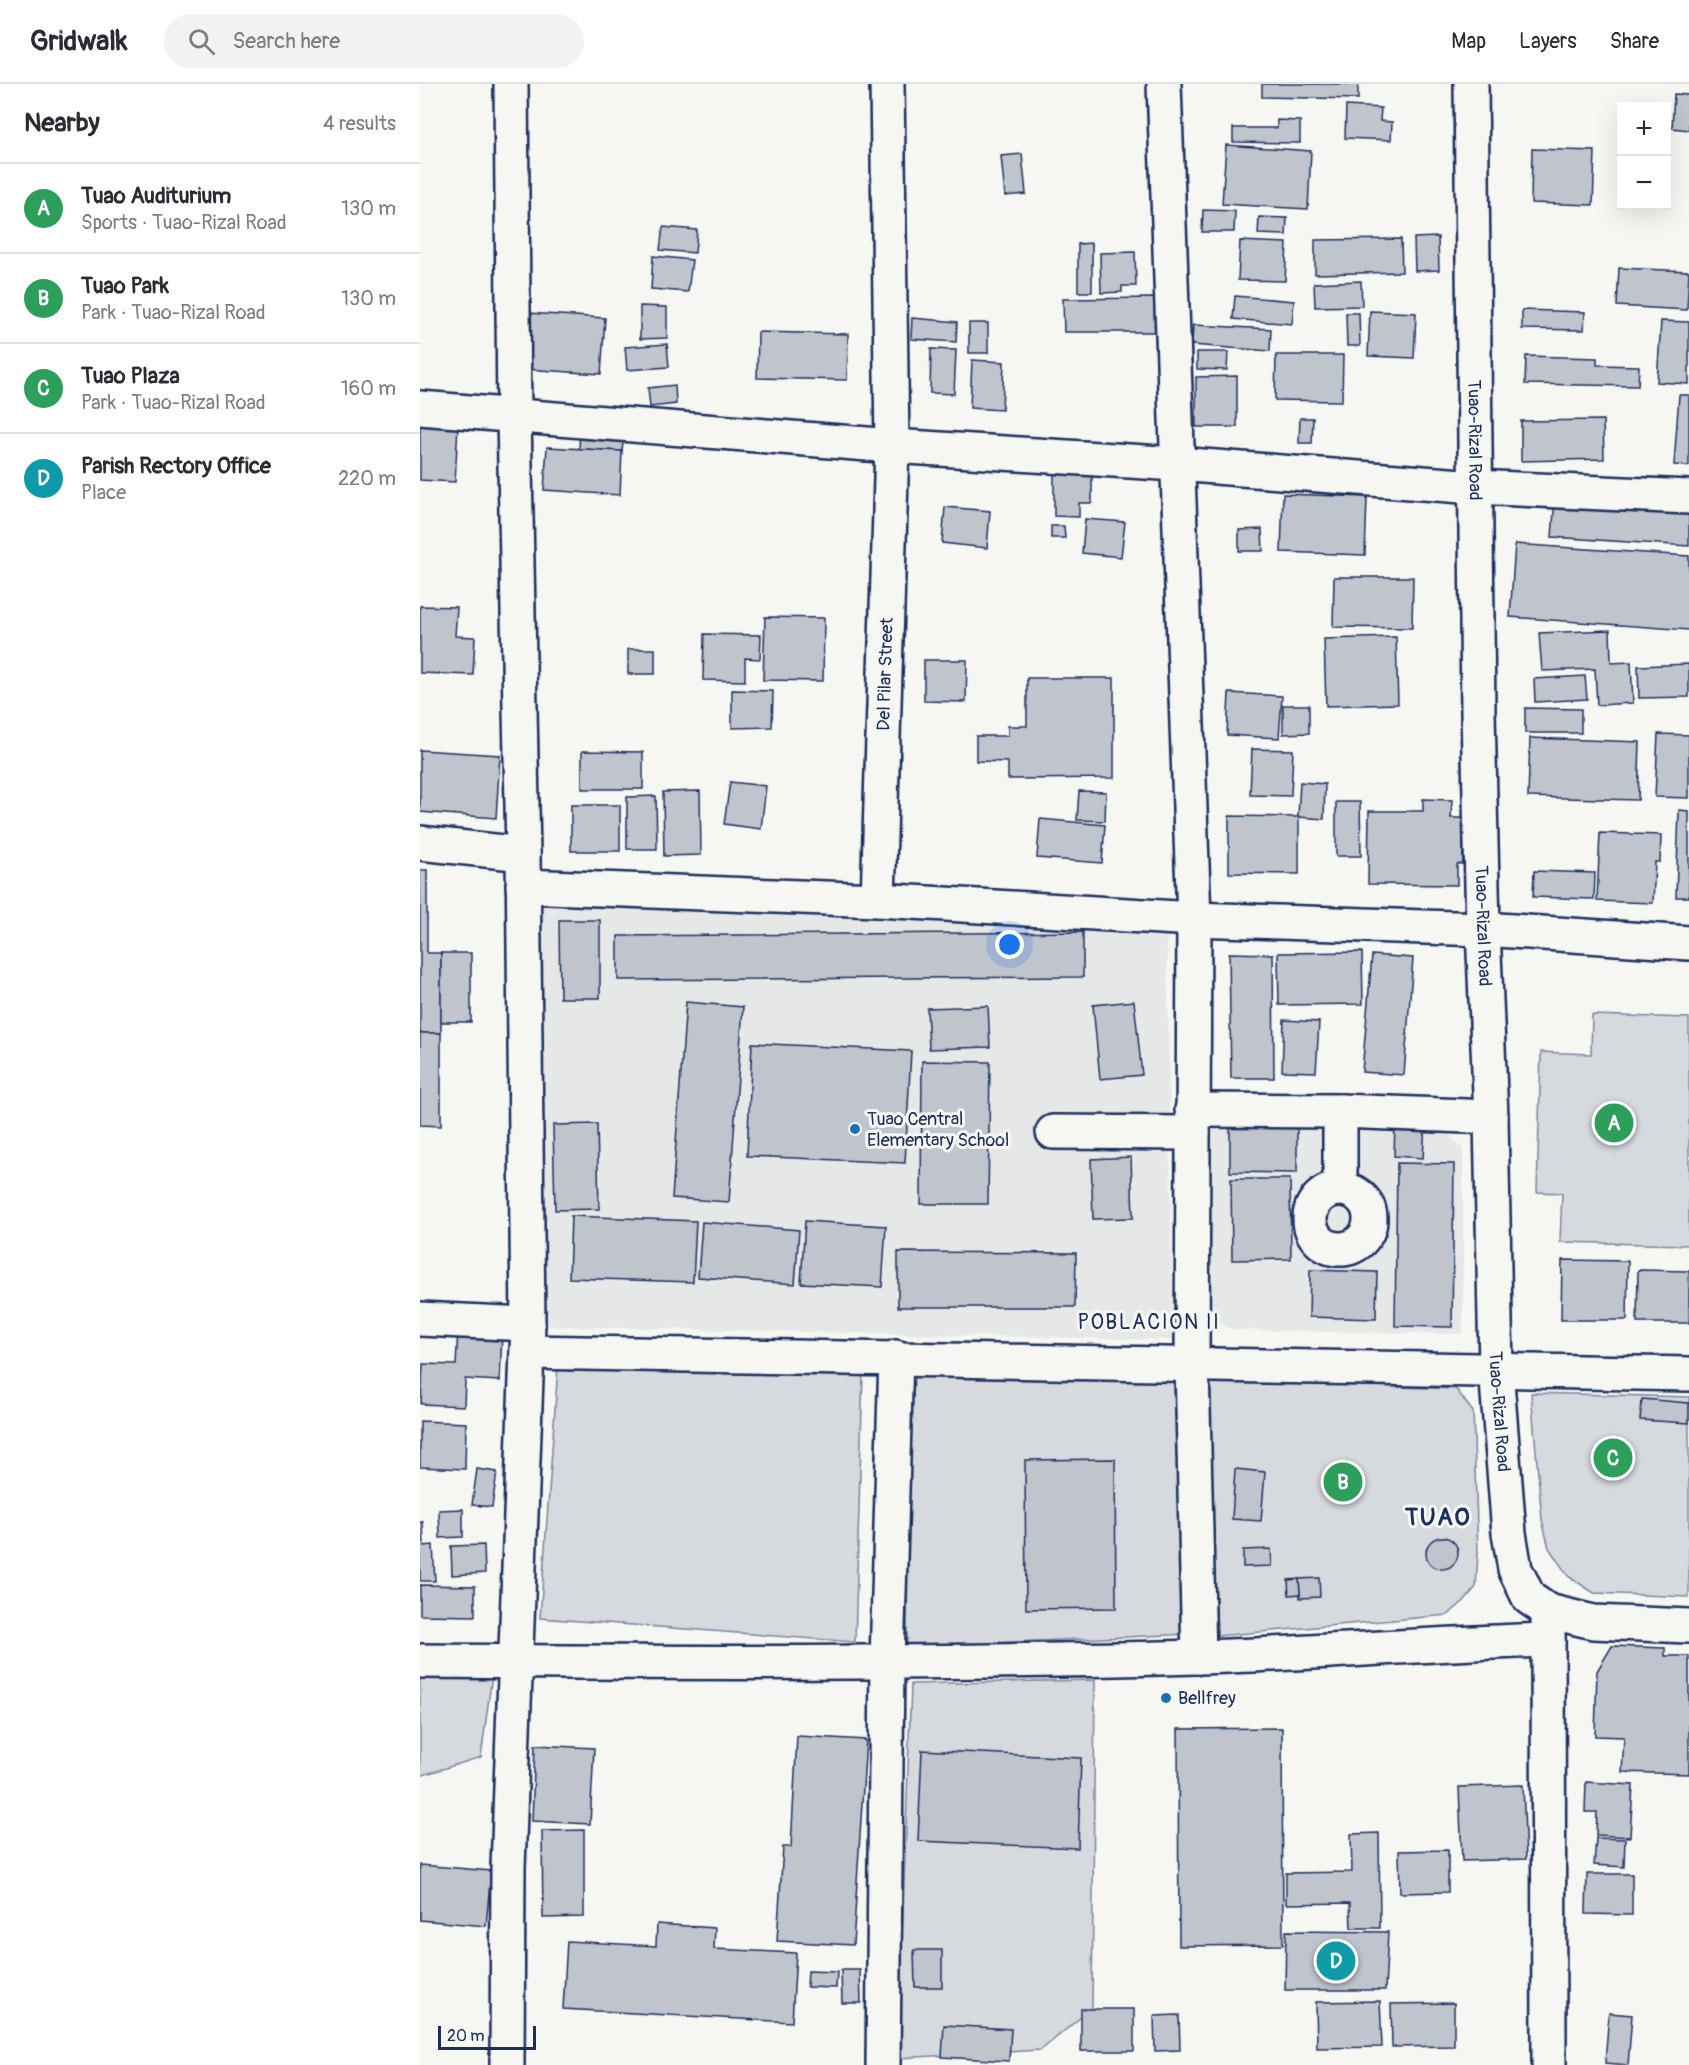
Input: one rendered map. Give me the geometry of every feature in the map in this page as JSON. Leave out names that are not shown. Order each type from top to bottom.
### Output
[{"type":"street","points":[[507,2065],[508,1868],[527,1338],[523,854],[514,417],[511,84]]},
{"type":"street","name":"Del Pilar Street","points":[[878,900],[892,446],[886,84]]},
{"type":"street","points":[[1164,84],[1194,919],[1192,1365],[1199,1657]]},
{"type":"street","name":"Tuao-Rizal Road","points":[[1471,84],[1483,929],[1491,1117],[1496,1369],[1509,1533],[1515,1569],[1529,1598],[1548,1626],[1593,1622],[1689,1626]]},
{"type":"street","points":[[420,408],[892,446],[1177,464],[1475,487],[1689,497]]},
{"type":"street","points":[[420,843],[523,854]]},
{"type":"street","points":[[523,886],[878,900],[1194,919],[1483,929],[1689,943]]},
{"type":"street","points":[[1340,1111],[1340,1189]]},
{"type":"street","points":[[1053,1132],[1340,1111],[1491,1117]]},
{"type":"street","points":[[420,1319],[527,1338],[896,1357],[1689,1374]]},
{"type":"street","points":[[883,2065],[887,1661],[896,1357]]},
{"type":"street","points":[[420,1661],[887,1661],[1199,1657],[1470,1642],[1548,1626],[1549,2065]]},
{"type":"shaded area","name":"Tuao Central Elementary School","points":[[538,893],[1167,931],[1173,1340],[541,1326]]},
{"type":"shaded area","points":[[1592,1015],[1689,1018],[1689,1245],[1560,1242],[1562,1193],[1537,1192],[1541,1052],[1591,1054]]},
{"type":"shaded area","points":[[1210,1126],[1443,1129],[1463,1149],[1463,1334],[1233,1330],[1212,1320]]},
{"type":"shaded area","points":[[558,1366],[863,1372],[855,1642],[540,1618]]},
{"type":"shaded area","points":[[1173,1373],[1189,1634],[907,1647],[909,1374]]},
{"type":"shaded area","points":[[1207,1380],[1456,1389],[1473,1412],[1478,1552],[1476,1587],[1448,1615],[1217,1636]]},
{"type":"shaded area","points":[[1531,1393],[1689,1397],[1689,1597],[1594,1593],[1568,1576],[1549,1548],[1542,1520]]},
{"type":"shaded area","points":[[420,1660],[494,1660],[481,1757],[420,1776]]},
{"type":"shaded area","points":[[1095,1680],[1092,2008],[1041,2050],[898,2058],[911,1684]]},
{"type":"building","points":[[1262,84],[1358,84],[1358,99],[1262,97]]},
{"type":"building","points":[[1674,94],[1689,95],[1689,130],[1672,128]]},
{"type":"building","points":[[1346,106],[1381,108],[1380,121],[1392,122],[1391,140],[1345,138]]},
{"type":"building","points":[[1277,120],[1300,121],[1300,143],[1233,142],[1233,128],[1277,128]]},
{"type":"building","points":[[1226,145],[1311,151],[1308,209],[1222,204]]},
{"type":"building","points":[[1532,149],[1595,151],[1593,205],[1531,203]]},
{"type":"building","points":[[1022,154],[1026,194],[1005,196],[1001,156]]},
{"type":"building","points":[[1203,210],[1235,211],[1234,232],[1202,232]]},
{"type":"building","points":[[1259,217],[1287,218],[1286,235],[1258,234]]},
{"type":"building","points":[[663,227],[697,230],[695,253],[660,250]]},
{"type":"building","points":[[1438,237],[1439,270],[1415,271],[1414,238]]},
{"type":"building","points":[[1401,239],[1402,272],[1315,274],[1315,240]]},
{"type":"building","points":[[1240,241],[1287,243],[1285,281],[1238,280]]},
{"type":"building","points":[[1092,243],[1092,292],[1078,292],[1078,244]]},
{"type":"building","points":[[1135,252],[1136,286],[1122,286],[1122,292],[1101,293],[1100,253]]},
{"type":"building","points":[[653,256],[692,260],[688,292],[651,289]]},
{"type":"building","points":[[1619,268],[1689,271],[1687,310],[1617,306]]},
{"type":"building","points":[[1361,281],[1362,306],[1315,307],[1314,283]]},
{"type":"building","points":[[1235,296],[1294,301],[1292,324],[1233,319]]},
{"type":"building","points":[[1156,298],[1156,332],[1064,332],[1063,299]]},
{"type":"building","points":[[640,306],[667,307],[667,338],[640,339]]},
{"type":"building","points":[[1522,310],[1585,312],[1584,330],[1522,329]]},
{"type":"building","points":[[1370,311],[1416,313],[1414,358],[1368,356]]},
{"type":"building","points":[[528,313],[605,318],[601,374],[524,369]]},
{"type":"building","points":[[1346,313],[1359,313],[1360,346],[1347,346]]},
{"type":"building","points":[[912,318],[957,322],[956,342],[911,339]]},
{"type":"building","points":[[1661,321],[1689,322],[1689,384],[1657,382]]},
{"type":"building","points":[[969,323],[988,323],[988,353],[969,353]]},
{"type":"building","points":[[1193,325],[1271,329],[1270,351],[1192,345]]},
{"type":"building","points":[[758,332],[848,334],[847,380],[757,378]]},
{"type":"building","points":[[667,344],[669,367],[627,370],[625,347]]},
{"type":"building","points":[[931,349],[956,350],[954,394],[930,393]]},
{"type":"building","points":[[1197,352],[1228,352],[1227,370],[1197,369]]},
{"type":"building","points":[[1276,355],[1343,355],[1342,401],[1275,400]]},
{"type":"building","points":[[1526,356],[1597,358],[1597,365],[1639,366],[1638,386],[1525,384]]},
{"type":"building","points":[[972,360],[1004,362],[1002,410],[970,408]]},
{"type":"building","points":[[1237,376],[1237,427],[1196,427],[1196,377]]},
{"type":"building","points":[[675,385],[676,404],[650,407],[648,388]]},
{"type":"building","points":[[1679,395],[1689,395],[1689,466],[1674,465]]},
{"type":"building","points":[[420,418],[458,425],[455,482],[420,480]]},
{"type":"building","points":[[1300,418],[1313,418],[1312,443],[1299,443]]},
{"type":"building","points":[[1603,420],[1604,459],[1521,461],[1521,421]]},
{"type":"building","points":[[580,429],[624,432],[622,451],[579,449]]},
{"type":"building","points":[[547,447],[622,451],[620,495],[544,490]]},
{"type":"building","points":[[1092,466],[1092,503],[1079,503],[1079,517],[1054,516],[1054,467]]},
{"type":"building","points":[[1283,494],[1367,497],[1365,555],[1281,552]]},
{"type":"building","points":[[1555,499],[1689,508],[1689,546],[1552,537]]},
{"type":"building","points":[[945,507],[990,511],[987,548],[942,543]]},
{"type":"building","points":[[1085,519],[1125,522],[1121,557],[1082,553]]},
{"type":"building","points":[[1051,526],[1064,526],[1065,538],[1051,538]]},
{"type":"building","points":[[1262,529],[1263,551],[1239,551],[1239,530]]},
{"type":"building","points":[[1515,544],[1689,556],[1689,630],[1510,617]]},
{"type":"building","points":[[1334,577],[1413,577],[1412,628],[1333,627]]},
{"type":"building","points":[[420,606],[457,607],[455,636],[475,637],[473,675],[420,673]]},
{"type":"building","points":[[765,617],[824,618],[823,681],[763,680]]},
{"type":"building","points":[[1610,630],[1611,663],[1631,662],[1633,703],[1597,705],[1595,669],[1542,671],[1539,633]]},
{"type":"building","points":[[704,634],[761,635],[760,659],[745,658],[745,681],[703,680]]},
{"type":"building","points":[[1396,637],[1398,704],[1326,706],[1324,639]]},
{"type":"building","points":[[628,649],[655,649],[655,674],[628,674]]},
{"type":"building","points":[[924,660],[967,660],[966,702],[924,701]]},
{"type":"building","points":[[1689,664],[1689,697],[1639,698],[1638,666]]},
{"type":"building","points":[[1585,676],[1587,699],[1535,702],[1534,679]]},
{"type":"building","points":[[1027,678],[1114,678],[1114,778],[1008,779],[1008,762],[976,761],[976,736],[1008,736],[1008,726],[1027,726]]},
{"type":"building","points":[[732,690],[773,691],[772,727],[732,728]]},
{"type":"building","points":[[1229,693],[1282,696],[1279,738],[1227,735]]},
{"type":"building","points":[[1283,705],[1309,705],[1309,733],[1283,734]]},
{"type":"building","points":[[1525,708],[1581,709],[1581,733],[1525,733]]},
{"type":"building","points":[[1658,734],[1689,735],[1689,798],[1655,797]]},
{"type":"building","points":[[1530,738],[1640,742],[1638,800],[1528,797]]},
{"type":"building","points":[[1252,749],[1293,750],[1291,796],[1250,795]]},
{"type":"building","points":[[420,750],[500,755],[496,818],[420,812]]},
{"type":"building","points":[[582,751],[643,752],[643,789],[582,789]]},
{"type":"building","points":[[730,782],[766,786],[761,829],[724,824]]},
{"type":"building","points":[[1300,782],[1325,784],[1324,819],[1298,817]]},
{"type":"building","points":[[700,791],[701,855],[664,856],[663,792]]},
{"type":"building","points":[[1079,791],[1106,792],[1105,821],[1077,820]]},
{"type":"building","points":[[656,796],[657,849],[627,849],[627,797]]},
{"type":"building","points":[[1423,799],[1452,800],[1451,818],[1463,818],[1463,864],[1457,864],[1457,885],[1368,884],[1369,811],[1423,811]]},
{"type":"building","points":[[1336,802],[1360,802],[1361,856],[1336,856]]},
{"type":"building","points":[[571,805],[620,805],[620,851],[571,851]]},
{"type":"building","points":[[1679,810],[1689,811],[1689,897],[1676,897]]},
{"type":"building","points":[[1229,816],[1299,817],[1299,874],[1229,873]]},
{"type":"building","points":[[1040,819],[1105,825],[1102,863],[1037,858]]},
{"type":"building","points":[[1600,833],[1661,835],[1660,862],[1655,862],[1653,903],[1597,901]]},
{"type":"building","points":[[420,870],[427,870],[427,953],[441,953],[441,1033],[420,1033]]},
{"type":"building","points":[[1534,871],[1595,873],[1594,899],[1533,897]]},
{"type":"building","points":[[559,920],[600,920],[600,998],[560,998]]},
{"type":"building","points":[[1083,932],[1083,977],[618,980],[618,936]]},
{"type":"building","points":[[1362,952],[1363,1004],[1279,1005],[1278,953]]},
{"type":"building","points":[[441,953],[471,953],[471,1022],[441,1022]]},
{"type":"building","points":[[1229,953],[1273,954],[1274,1078],[1231,1078]]},
{"type":"building","points":[[1372,955],[1413,958],[1404,1075],[1362,1072]]},
{"type":"building","points":[[1134,1001],[1142,1075],[1100,1079],[1093,1005]]},
{"type":"building","points":[[686,1002],[743,1007],[729,1202],[672,1198]]},
{"type":"building","points":[[988,1006],[990,1047],[929,1049],[927,1008]]},
{"type":"building","points":[[1284,1020],[1319,1022],[1316,1072],[1282,1071]]},
{"type":"building","points":[[420,1033],[441,1033],[441,1126],[420,1125]]},
{"type":"building","points":[[752,1043],[911,1051],[905,1163],[747,1156]]},
{"type":"building","points":[[922,1061],[990,1062],[988,1204],[921,1204]]},
{"type":"building","points":[[1230,1120],[1297,1121],[1297,1173],[1230,1172]]},
{"type":"building","points":[[597,1124],[599,1209],[555,1210],[553,1125]]},
{"type":"building","points":[[1395,1124],[1425,1126],[1423,1158],[1394,1156]]},
{"type":"building","points":[[1131,1157],[1133,1218],[1093,1219],[1091,1159]]},
{"type":"building","points":[[1397,1163],[1454,1164],[1452,1327],[1395,1326]]},
{"type":"building","points":[[1231,1179],[1290,1179],[1291,1259],[1232,1260]]},
{"type":"building","points":[[571,1216],[696,1221],[693,1282],[569,1278]]},
{"type":"building","points":[[805,1221],[886,1226],[882,1287],[801,1283]]},
{"type":"building","points":[[702,1222],[799,1230],[795,1284],[698,1277]]},
{"type":"building","points":[[898,1252],[1076,1253],[1075,1307],[898,1307]]},
{"type":"building","points":[[1562,1260],[1628,1261],[1627,1320],[1561,1320]]},
{"type":"building","points":[[1310,1270],[1377,1272],[1376,1319],[1309,1317]]},
{"type":"building","points":[[1638,1270],[1689,1271],[1689,1323],[1637,1323]]},
{"type":"building","points":[[458,1330],[502,1332],[500,1381],[465,1379],[464,1406],[421,1404],[423,1364],[456,1365]]},
{"type":"building","points":[[1642,1399],[1689,1403],[1689,1423],[1640,1420]]},
{"type":"building","points":[[420,1421],[466,1423],[465,1469],[420,1467]]},
{"type":"building","points":[[1115,1459],[1116,1608],[1026,1609],[1025,1460]]},
{"type":"building","points":[[477,1469],[497,1472],[492,1507],[472,1505]]},
{"type":"building","points":[[1235,1469],[1265,1472],[1261,1521],[1232,1519]]},
{"type":"building","points":[[463,1509],[463,1537],[440,1538],[439,1510]]},
{"type":"building","points":[[420,1522],[423,1522],[424,1546],[433,1545],[435,1581],[420,1581]]},
{"type":"building","points":[[1442,1537],[1453,1542],[1458,1553],[1453,1564],[1442,1569],[1431,1564],[1426,1553],[1431,1542]]},
{"type":"building","points":[[484,1545],[485,1573],[452,1575],[451,1546]]},
{"type":"building","points":[[1271,1549],[1272,1566],[1243,1567],[1243,1550]]},
{"type":"building","points":[[1319,1578],[1320,1597],[1300,1598],[1299,1579]]},
{"type":"building","points":[[1299,1579],[1300,1594],[1289,1595],[1288,1580]]},
{"type":"building","points":[[420,1585],[475,1586],[475,1616],[420,1615]]},
{"type":"building","points":[[1612,1646],[1665,1648],[1665,1656],[1689,1656],[1689,1774],[1622,1772],[1624,1737],[1595,1736],[1597,1671]]},
{"type":"building","points":[[1282,1728],[1283,1945],[1179,1946],[1178,1729]]},
{"type":"building","points":[[797,1736],[866,1740],[853,1945],[777,1941],[783,1847],[791,1847]]},
{"type":"building","points":[[535,1745],[594,1748],[590,1824],[532,1821]]},
{"type":"building","points":[[922,1750],[1081,1758],[1078,1848],[918,1841]]},
{"type":"building","points":[[1586,1782],[1633,1785],[1630,1837],[1596,1835],[1597,1812],[1585,1812]]},
{"type":"building","points":[[1523,1785],[1526,1859],[1462,1861],[1459,1787]]},
{"type":"building","points":[[584,1830],[584,1917],[543,1918],[542,1831]]},
{"type":"building","points":[[1379,1833],[1380,1928],[1351,1928],[1350,1903],[1286,1904],[1286,1873],[1352,1872],[1351,1834]]},
{"type":"building","points":[[1596,1838],[1625,1839],[1624,1867],[1594,1865]]},
{"type":"building","points":[[1448,1850],[1448,1892],[1400,1893],[1399,1851]]},
{"type":"building","points":[[420,1865],[491,1871],[486,1926],[420,1920]]},
{"type":"building","points":[[1587,1874],[1632,1874],[1632,1915],[1586,1914]]},
{"type":"building","points":[[657,1924],[715,1928],[714,1949],[796,1953],[792,2022],[563,2009],[567,1941],[656,1946]]},
{"type":"building","points":[[1286,1931],[1388,1932],[1385,1990],[1285,1990]]},
{"type":"building","points":[[914,1950],[942,1950],[942,1987],[915,1987]]},
{"type":"building","points":[[841,1970],[860,1970],[861,2003],[842,2003]]},
{"type":"building","points":[[808,1971],[837,1972],[836,1988],[807,1987]]},
{"type":"building","points":[[1380,2001],[1382,2047],[1317,2048],[1316,2002]]},
{"type":"building","points":[[1454,2003],[1454,2046],[1392,2047],[1391,2004]]},
{"type":"building","points":[[1081,2009],[1134,2009],[1134,2051],[1081,2051]]},
{"type":"building","points":[[1609,2013],[1632,2015],[1628,2065],[1605,2063]]},
{"type":"building","points":[[1179,2015],[1180,2050],[1155,2051],[1154,2016]]},
{"type":"building","points":[[944,2025],[1011,2029],[1009,2061],[942,2057]]},
{"type":"place","name":"Tuao Auditurium","points":[[1614,1123]]},
{"type":"place","name":"Tuao Central Elementary School","points":[[855,1129]]},
{"type":"place","name":"Tuao Plaza","points":[[1613,1458]]},
{"type":"place","name":"Tuao Park","points":[[1343,1482]]},
{"type":"place","name":"Bellfrey","points":[[1166,1698]]},
{"type":"place","name":"Parish Rectory Office","points":[[1336,1961]]},
{"type":"district","name":"POBLACION II","points":[[1149,1322]]},
{"type":"district","name":"TUAO","points":[[1438,1517]]}]
